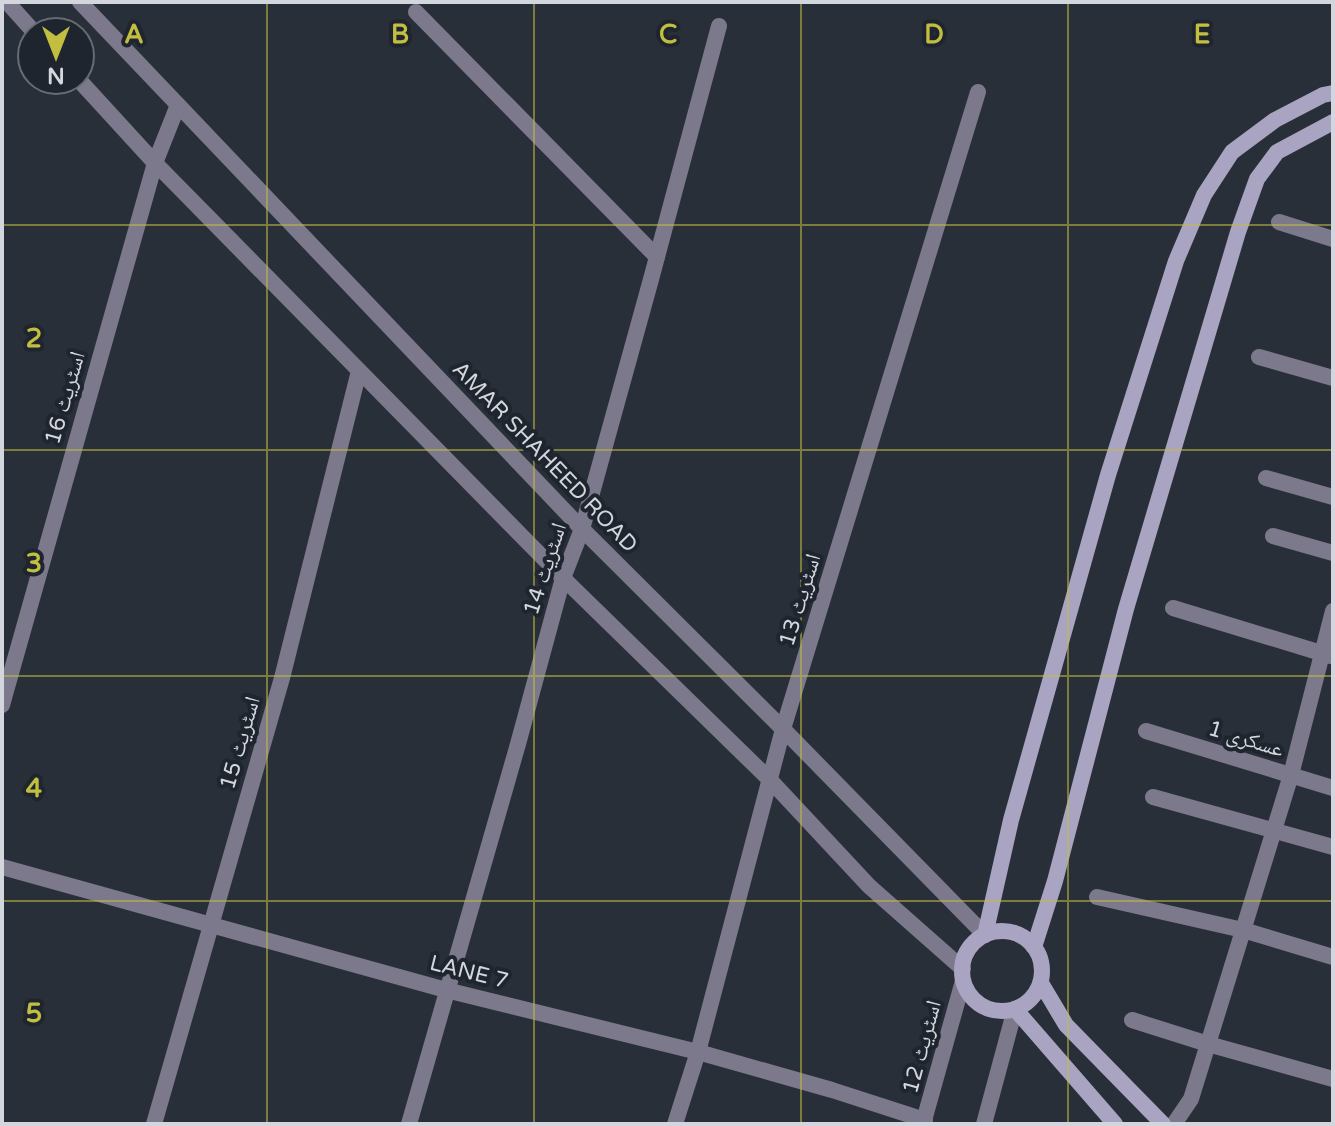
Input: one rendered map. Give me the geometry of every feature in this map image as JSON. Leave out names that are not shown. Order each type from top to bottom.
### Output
[{"type":"main road","points":[[985,935],[1011,820],[1104,490],[1182,248],[1204,195],[1232,152],[1275,120],[1323,95],[1333,93]]},
{"type":"main road","points":[[1034,947],[1055,881],[1126,609],[1257,179],[1277,152],[1333,122]]},
{"type":"main road","points":[[999,931],[1012,932],[1034,947],[1043,970],[1041,983],[1027,1004],[1003,1012],[990,1010],[969,993],[963,975],[966,954],[985,935],[999,931]]},
{"type":"main road","points":[[1041,983],[1066,1025],[1163,1124]]},
{"type":"main road","points":[[1015,1009],[1115,1124]]},
{"type":"street","name":"AMAR SHAHEED ROAD","points":[[80,2],[582,529],[985,935]]},
{"type":"street","points":[[416,12],[657,257]]},
{"type":"street","name":"اسٹریٹ 14","points":[[409,1124],[563,578],[582,529],[719,26]]},
{"type":"street","name":"اسٹریٹ 13","points":[[675,1124],[698,1052],[783,729],[978,92]]},
{"type":"street","points":[[94,96],[155,163],[563,578],[770,780],[869,886],[963,975]]},
{"type":"street","name":"اسٹریٹ 16","points":[[2,705],[155,163],[178,105]]},
{"type":"street","points":[[1279,222],[1333,239]]},
{"type":"street","points":[[1259,357],[1333,378]]},
{"type":"street","name":"اسٹریٹ 15","points":[[154,1124],[282,678],[359,371]]},
{"type":"street","points":[[1266,478],[1333,497]]},
{"type":"street","points":[[1273,536],[1333,553]]},
{"type":"street","points":[[1173,608],[1328,655]]},
{"type":"street","points":[[1174,1124],[1191,1099],[1328,655],[1333,611]]},
{"type":"street","name":"عسکری 1","points":[[1146,731],[1333,788]]},
{"type":"street","points":[[1153,797],[1333,847]]},
{"type":"street","name":"LANE 7","points":[[2,867],[446,990],[698,1052],[832,1090],[924,1122]]},
{"type":"street","points":[[1097,897],[1243,930],[1333,957]]},
{"type":"street","name":"اسٹریٹ 12","points":[[924,1122],[963,975]]},
{"type":"street","points":[[984,1124],[1015,1009]]},
{"type":"street","points":[[1132,1020],[1333,1079]]}]
